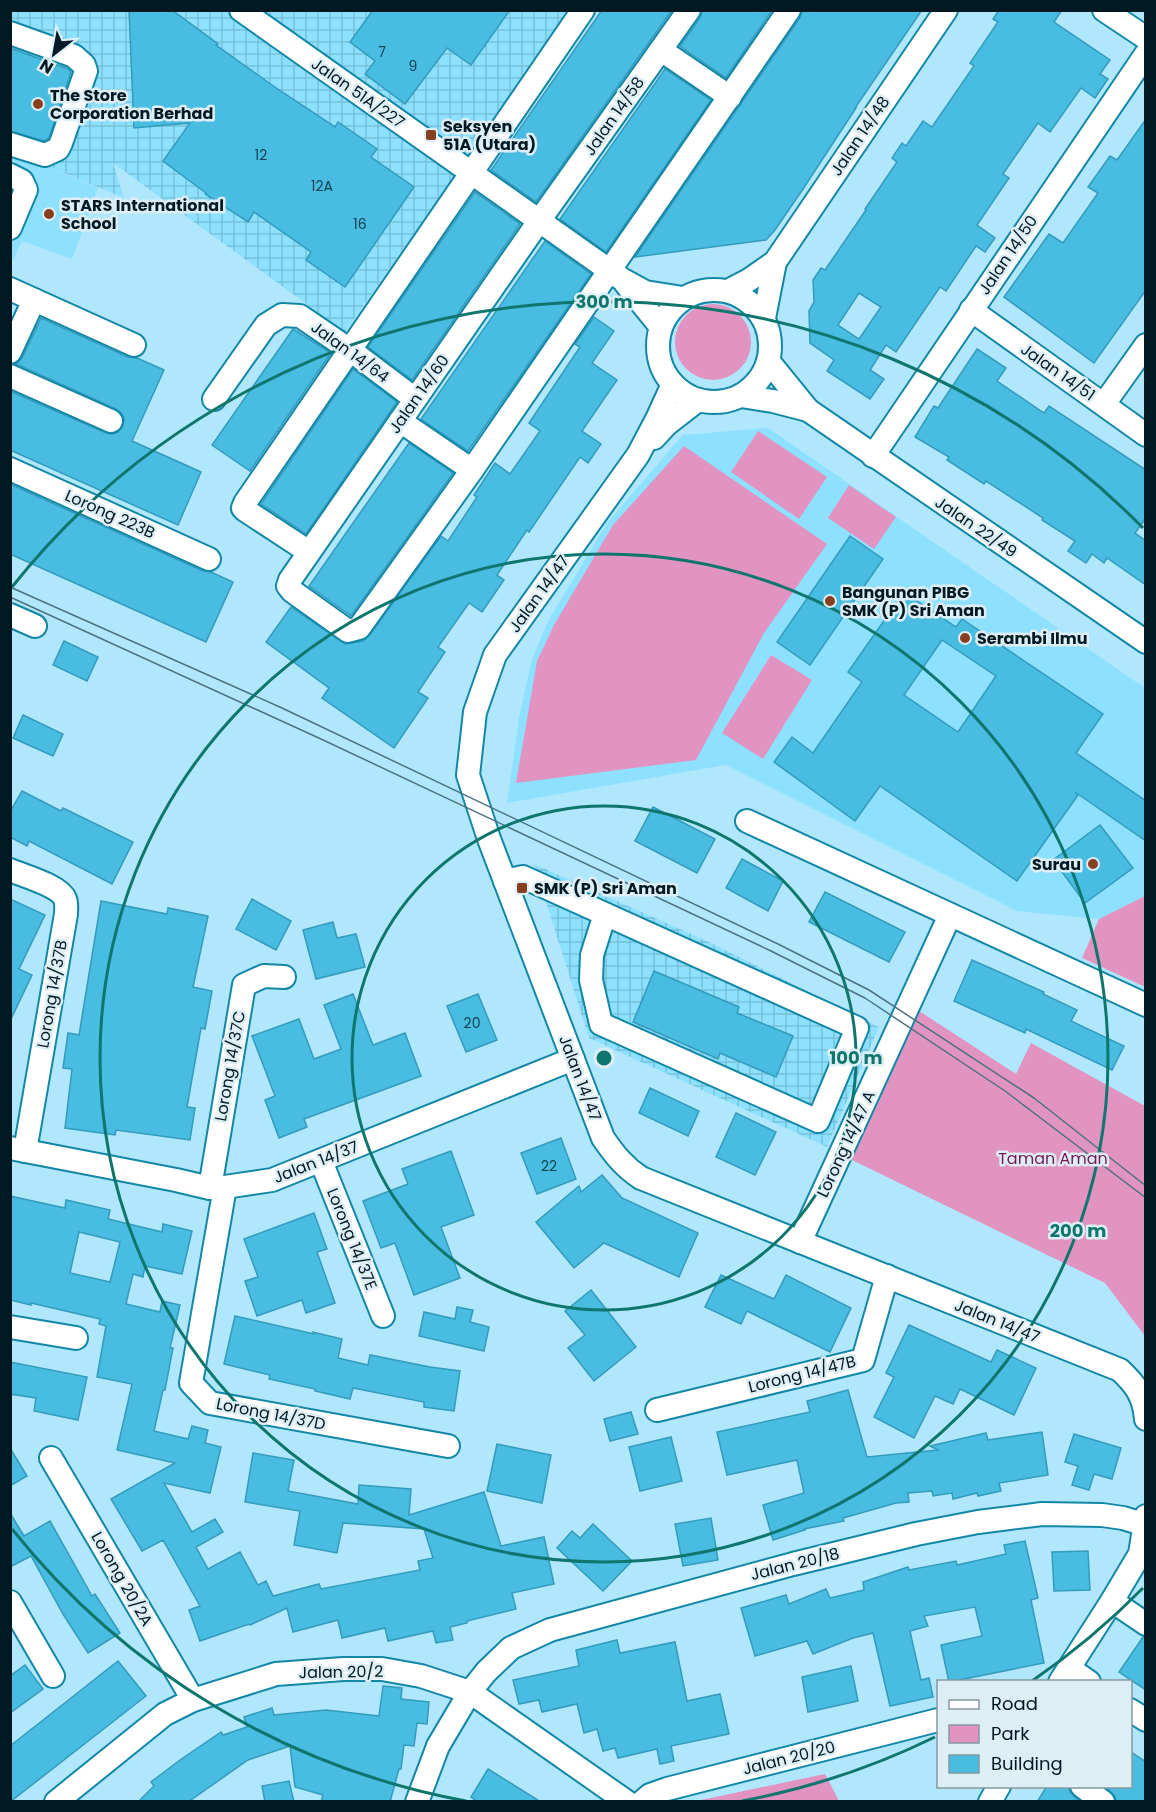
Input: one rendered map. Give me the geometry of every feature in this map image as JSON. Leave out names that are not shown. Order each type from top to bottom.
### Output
[{"type":"street","name":"Jalan 51A/227","points":[[241,10],[616,276],[645,292],[683,298]]},
{"type":"street","points":[[584,10],[243,508],[304,560],[290,580],[288,586],[292,591],[348,631],[359,628],[472,470],[616,276],[730,97],[789,10]]},
{"type":"street","name":"Jalan 14/58","points":[[539,221],[689,10]]},
{"type":"street","name":"Jalan 14/48","points":[[728,291],[775,262],[946,10]]},
{"type":"street","points":[[1104,10],[1146,38]]},
{"type":"street","points":[[10,33],[74,56],[84,65],[86,72],[58,149],[45,155],[10,144]]},
{"type":"street","points":[[661,50],[730,97]]},
{"type":"street","name":"Jalan 14/50","points":[[873,456],[1146,54]]},
{"type":"street","points":[[10,175],[22,181],[26,190],[10,228]]},
{"type":"street","name":"Jalan 14/60","points":[[304,560],[539,221]]},
{"type":"street","name":"Jalan 14/48","points":[[764,318],[775,262]]},
{"type":"street","name":"Jalan 51A/227","points":[[616,276],[660,327]]},
{"type":"street","points":[[712,289],[728,291],[749,301],[764,318],[771,339],[769,362],[759,382],[741,396],[720,403],[698,400],[684,394],[672,384],[664,372],[657,342],[660,327],[669,311],[683,298],[712,289]]},
{"type":"street","points":[[10,290],[134,345]]},
{"type":"street","points":[[10,352],[34,300]]},
{"type":"street","name":"Jalan 14/51","points":[[971,310],[1146,435]]},
{"type":"street","name":"Jalan 14/64","points":[[214,399],[267,324],[282,315],[300,316],[415,399]]},
{"type":"street","points":[[1104,404],[1146,345]]},
{"type":"street","name":"Jalan 22/49","points":[[769,362],[808,410],[1145,641]]},
{"type":"street","points":[[10,376],[111,421]]},
{"type":"street","name":"Jalan 14/47","points":[[672,384],[658,417],[638,454],[495,655],[475,712],[468,775],[489,839],[603,1138],[628,1170],[641,1178],[1120,1370],[1143,1398],[1146,1419]]},
{"type":"street","name":"Jalan 22/49","points":[[741,396],[808,410]]},
{"type":"street","name":"Jalan 14/47","points":[[638,454],[667,424],[698,400]]},
{"type":"street","points":[[400,421],[472,470]]},
{"type":"street","name":"Lorong 223B","points":[[10,470],[209,559]]},
{"type":"street","points":[[10,615],[35,626]]},
{"type":"street","points":[[747,821],[1146,1005]]},
{"type":"street","name":"Lorong 14/37B","points":[[10,870],[50,886],[64,897],[66,902],[66,914],[18,1150]]},
{"type":"street","points":[[505,881],[523,877],[605,914],[857,1028],[818,1121],[601,1024],[591,980],[592,955],[605,914]]},
{"type":"street","name":"Lorong 14/47 A","points":[[800,1242],[950,915]]},
{"type":"street","name":"Lorong 14/37C","points":[[218,1187],[244,985],[264,976],[284,977]]},
{"type":"street","name":"Jalan 14/37","points":[[18,1150],[218,1187],[272,1180],[573,1059]]},
{"type":"street","name":"Lorong 14/37E","points":[[321,1161],[383,1316]]},
{"type":"street","name":"Lorong 14/37D","points":[[218,1187],[191,1383],[210,1403],[448,1446]]},
{"type":"street","name":"Lorong 14/47B","points":[[657,1410],[863,1359],[887,1276]]},
{"type":"street","points":[[10,1327],[76,1338]]},
{"type":"street","name":"Lorong 20/2A","points":[[51,1458],[193,1700]]},
{"type":"street","name":"Jalan 20/18","points":[[417,1802],[438,1746],[470,1692],[486,1672],[511,1648],[550,1630],[793,1564],[916,1534],[978,1522],[1042,1514],[1102,1515],[1145,1524]]},
{"type":"street","points":[[1082,1680],[1065,1675],[1140,1554],[1146,1516]]},
{"type":"street","points":[[1112,1601],[1146,1624]]},
{"type":"street","points":[[13,1612],[53,1676]]},
{"type":"street","name":"Jalan 20/2","points":[[56,1802],[165,1714],[193,1700],[276,1674],[343,1669],[382,1669],[401,1672],[470,1692],[627,1802]]},
{"type":"street","points":[[1132,1711],[1146,1720]]},
{"type":"street","name":"Jalan 20/20","points":[[642,1802],[650,1795],[667,1789],[937,1721]]},
{"type":"street","points":[[990,1802],[998,1788]]},
{"type":"street","points":[[1085,1788],[1103,1802]]},
{"type":"shaded area","points":[[10,11],[570,11],[345,332],[113,163],[124,198],[11,151]]},
{"type":"shaded area","name":"STARS International School","points":[[11,151],[98,188],[72,259],[22,241],[11,264]]},
{"type":"shaded area","points":[[768,428],[1145,688],[1145,896],[1099,919],[1017,911],[726,765],[507,803],[519,718],[532,659],[547,623],[607,523],[683,435]]},
{"type":"shaded area","points":[[534,864],[711,943],[879,1027],[827,1147],[589,1038]]},
{"type":"green space","points":[[713,304],[728,307],[740,315],[748,327],[751,342],[748,357],[740,369],[728,377],[713,380],[698,377],[686,369],[678,357],[675,342],[678,327],[686,315],[698,307]]},
{"type":"green space","points":[[758,431],[827,477],[799,519],[731,472]]},
{"type":"green space","points":[[684,446],[827,544],[764,633],[696,760],[516,783],[537,661],[554,625],[613,525]]},
{"type":"green space","points":[[849,485],[896,517],[874,549],[828,518]]},
{"type":"green space","points":[[771,655],[812,680],[763,759],[722,733]]},
{"type":"green space","points":[[1145,896],[1145,987],[1082,958],[1099,919]]},
{"type":"green space","name":"Taman Aman","points":[[916,1009],[1016,1074],[1031,1043],[1145,1106],[1145,1336],[1105,1283],[852,1160]]},
{"type":"green space","points":[[825,1774],[839,1801],[696,1801]]},
{"type":"building","points":[[129,10],[172,10],[279,90],[335,127],[338,122],[377,149],[371,157],[414,187],[345,287],[306,260],[311,252],[254,212],[248,222],[205,194],[163,161],[190,123],[134,128]]},
{"type":"building","points":[[373,10],[510,10],[471,65],[447,48],[405,104],[365,74],[375,61],[350,42]]},
{"type":"building","points":[[602,10],[672,10],[536,202],[491,170]]},
{"type":"building","points":[[703,10],[772,10],[726,78],[680,46]]},
{"type":"building","points":[[802,10],[922,10],[803,189],[766,240],[635,257],[800,18]]},
{"type":"building","points":[[999,10],[1062,10],[1054,22],[1110,60],[1100,74],[1108,79],[1095,98],[1081,88],[1050,132],[1038,123],[1003,174],[1009,178],[977,225],[995,238],[985,252],[976,246],[946,291],[940,287],[896,352],[886,345],[870,370],[884,379],[870,399],[827,371],[834,360],[810,343],[809,311],[814,302],[813,280],[821,268],[825,270],[866,210],[897,162],[892,158],[902,143],[906,146],[923,121],[932,127],[974,66],[970,63],[998,22],[993,19]],"holes":[[[859,293],[881,307],[859,339],[838,325]]]},
{"type":"building","name":"The Store Corporation Berhad","points":[[10,48],[71,72],[49,138],[44,141],[10,131]]},
{"type":"building","points":[[665,69],[711,100],[606,252],[560,219]]},
{"type":"building","points":[[1146,119],[1146,290],[1094,363],[1004,297],[1049,234],[1063,243],[1098,193],[1088,187],[1110,156],[1117,160]]},
{"type":"building","points":[[475,192],[520,224],[412,380],[368,347]]},
{"type":"building","points":[[545,241],[591,274],[468,451],[421,419]]},
{"type":"building","points":[[594,317],[614,331],[592,363],[617,380],[582,431],[601,444],[588,463],[580,457],[529,532],[527,530],[497,575],[504,580],[482,612],[469,603],[438,647],[445,652],[418,692],[428,698],[394,748],[322,698],[329,688],[266,642],[291,607],[345,644],[363,641],[369,636],[441,536],[448,541],[477,497],[474,495],[495,463],[510,474],[540,431],[529,423],[580,347],[575,344]]},
{"type":"building","points":[[41,318],[128,357],[137,358],[164,370],[132,441],[201,472],[178,525],[10,450],[10,391],[106,433],[118,432],[123,426],[122,414],[116,409],[16,364],[22,358]]},
{"type":"building","points":[[293,329],[331,353],[250,471],[212,445]]},
{"type":"building","points":[[977,349],[1006,368],[997,381],[1044,413],[1049,406],[1146,470],[1146,518],[1135,533],[1146,541],[1146,585],[1107,558],[1104,563],[1092,554],[1086,563],[1068,551],[1075,541],[986,481],[984,484],[947,460],[949,457],[915,437],[934,406],[938,408]]},
{"type":"building","points":[[353,369],[397,402],[306,534],[261,504]]},
{"type":"building","points":[[409,443],[453,473],[351,616],[309,586]]},
{"type":"building","points":[[10,484],[203,571],[211,572],[233,582],[206,642],[10,554]]},
{"type":"building","name":"Bangunan PIBG SMK (P) Sri Aman","points":[[850,536],[883,559],[810,665],[777,642]]},
{"type":"building","points":[[904,592],[956,627],[962,619],[1103,714],[1076,753],[1146,801],[1146,841],[1075,792],[1078,795],[1017,881],[880,786],[855,821],[774,762],[792,737],[813,753],[862,682],[848,672]],"holes":[[[942,640],[996,676],[958,732],[904,695]]]},
{"type":"building","points":[[64,641],[98,657],[87,681],[53,665]]},
{"type":"building","points":[[23,715],[63,734],[53,756],[13,738]]},
{"type":"building","points":[[22,791],[61,811],[63,808],[133,842],[112,884],[29,841],[27,846],[10,837],[10,812]]},
{"type":"building","points":[[653,807],[715,839],[697,873],[635,841]]},
{"type":"building","name":"Surau","points":[[1100,825],[1133,868],[1085,903],[1053,860]]},
{"type":"building","points":[[742,859],[783,881],[768,911],[726,888]]},
{"type":"building","points":[[825,892],[905,932],[889,962],[809,922]]},
{"type":"building","points":[[10,899],[45,915],[19,969],[32,975],[10,1021]]},
{"type":"building","points":[[252,899],[291,921],[276,950],[236,929]]},
{"type":"building","points":[[101,901],[167,914],[168,908],[208,916],[193,987],[212,991],[205,1029],[201,1028],[187,1107],[195,1108],[190,1140],[116,1130],[115,1135],[65,1128],[72,1069],[63,1068],[68,1033],[79,1035]]},
{"type":"building","points":[[333,922],[337,938],[356,934],[365,967],[316,979],[303,930]]},
{"type":"building","points":[[972,960],[1044,992],[1043,994],[1077,1010],[1071,1021],[1124,1046],[1112,1070],[1026,1029],[1025,1033],[954,1001]]},
{"type":"building","points":[[654,971],[739,1007],[737,1013],[793,1036],[776,1077],[720,1053],[718,1059],[633,1022]]},
{"type":"building","points":[[353,994],[373,1045],[405,1033],[421,1076],[304,1119],[307,1127],[279,1138],[265,1100],[275,1096],[252,1036],[299,1019],[314,1059],[341,1049],[324,1005]]},
{"type":"building","points":[[478,994],[497,1040],[466,1052],[447,1006]]},
{"type":"building","points":[[650,1088],[699,1111],[688,1136],[639,1113]]},
{"type":"building","points":[[736,1113],[776,1132],[755,1175],[716,1157]]},
{"type":"building","points":[[561,1138],[576,1179],[537,1194],[521,1153]]},
{"type":"building","points":[[451,1151],[474,1215],[441,1227],[460,1278],[414,1295],[395,1243],[381,1248],[363,1201],[408,1184],[402,1169]]},
{"type":"building","points":[[602,1175],[622,1198],[698,1233],[679,1277],[604,1243],[574,1268],[536,1222],[579,1186],[581,1192]]},
{"type":"building","points":[[10,1196],[65,1208],[66,1200],[110,1210],[108,1219],[162,1232],[163,1224],[192,1231],[182,1274],[145,1266],[143,1277],[133,1274],[126,1304],[160,1312],[162,1301],[180,1305],[170,1348],[173,1348],[165,1390],[163,1390],[154,1431],[188,1439],[192,1426],[208,1430],[205,1443],[221,1447],[210,1493],[164,1483],[192,1532],[215,1519],[223,1532],[196,1547],[208,1569],[240,1552],[258,1585],[266,1581],[273,1596],[319,1584],[321,1589],[420,1570],[418,1561],[433,1558],[424,1529],[343,1523],[337,1553],[294,1545],[300,1511],[245,1502],[253,1453],[294,1460],[288,1491],[358,1504],[359,1485],[411,1489],[409,1515],[484,1492],[501,1546],[544,1537],[554,1584],[512,1593],[516,1609],[450,1627],[453,1640],[436,1643],[433,1631],[388,1641],[385,1628],[342,1638],[338,1620],[293,1632],[287,1608],[250,1625],[200,1641],[189,1610],[200,1606],[163,1540],[142,1551],[111,1499],[175,1463],[117,1450],[132,1384],[97,1377],[106,1326],[99,1324],[100,1319],[10,1300]],"holes":[[[79,1232],[120,1242],[110,1282],[70,1273]]]},
{"type":"building","points":[[314,1213],[327,1249],[317,1252],[335,1303],[306,1313],[302,1300],[257,1316],[245,1281],[258,1277],[244,1239]]},
{"type":"building","points":[[721,1275],[774,1299],[786,1275],[851,1308],[830,1352],[747,1311],[741,1324],[705,1307]]},
{"type":"building","points":[[591,1290],[636,1347],[594,1381],[568,1348],[585,1335],[565,1311]]},
{"type":"building","points":[[457,1307],[473,1310],[470,1322],[489,1327],[484,1351],[419,1336],[424,1312],[455,1319]]},
{"type":"building","points":[[235,1316],[342,1339],[338,1358],[368,1365],[370,1355],[460,1371],[454,1411],[424,1407],[424,1402],[353,1388],[350,1399],[269,1379],[270,1375],[224,1364]]},
{"type":"building","points":[[909,1325],[991,1362],[997,1350],[1036,1368],[1014,1415],[960,1389],[953,1404],[935,1396],[914,1438],[874,1417],[894,1377],[886,1373]]},
{"type":"building","points":[[10,1362],[87,1377],[78,1420],[34,1411],[36,1398],[10,1394]]},
{"type":"building","points":[[848,1390],[867,1457],[938,1450],[930,1446],[986,1433],[988,1440],[1042,1432],[1048,1475],[999,1483],[1001,1491],[978,1496],[977,1493],[953,1499],[952,1493],[933,1496],[932,1491],[908,1493],[909,1502],[896,1503],[843,1518],[844,1521],[804,1529],[773,1540],[763,1505],[804,1493],[797,1460],[727,1475],[717,1432],[810,1412],[807,1401]]},
{"type":"building","points":[[631,1412],[638,1434],[610,1441],[604,1419]]},
{"type":"building","points":[[1074,1434],[1121,1448],[1112,1479],[1094,1474],[1089,1490],[1072,1485],[1078,1466],[1065,1462]]},
{"type":"building","points":[[671,1437],[682,1481],[640,1491],[629,1447]]},
{"type":"building","points":[[497,1444],[551,1455],[542,1503],[487,1491]]},
{"type":"building","points":[[10,1448],[27,1476],[10,1486]]},
{"type":"building","points":[[10,1513],[24,1536],[50,1521],[92,1596],[95,1594],[120,1633],[88,1653],[31,1556],[10,1567]]},
{"type":"building","points":[[711,1518],[718,1560],[683,1566],[675,1524]]},
{"type":"building","points":[[593,1524],[632,1561],[603,1591],[557,1548],[572,1531],[580,1538]]},
{"type":"building","points":[[1025,1541],[1038,1598],[1031,1600],[1044,1663],[959,1680],[949,1680],[941,1645],[982,1636],[975,1607],[924,1616],[928,1626],[910,1631],[921,1680],[929,1678],[933,1697],[890,1706],[873,1633],[853,1638],[813,1654],[807,1641],[755,1656],[741,1608],[786,1595],[789,1604],[826,1589],[830,1598],[864,1590],[863,1582],[908,1567],[909,1570],[956,1561],[957,1565],[1006,1554],[1004,1545]]},
{"type":"building","points":[[1088,1551],[1090,1590],[1054,1591],[1052,1552]]},
{"type":"building","points":[[1143,1637],[1146,1637],[1146,1690],[1119,1672]]},
{"type":"building","points":[[617,1640],[620,1653],[675,1642],[687,1701],[720,1694],[729,1734],[671,1746],[674,1761],[660,1764],[657,1749],[618,1758],[615,1748],[603,1751],[597,1729],[584,1733],[577,1704],[542,1712],[539,1700],[519,1704],[513,1680],[579,1666],[576,1650]]},
{"type":"building","points":[[118,1661],[146,1696],[10,1802],[10,1746]]},
{"type":"building","points":[[25,1665],[43,1689],[10,1713],[10,1676]]},
{"type":"building","points":[[851,1666],[858,1701],[808,1712],[802,1677]]},
{"type":"building","points":[[383,1686],[402,1688],[401,1699],[429,1702],[427,1724],[417,1723],[414,1746],[404,1745],[401,1769],[399,1769],[390,1802],[321,1802],[323,1795],[295,1787],[290,1746],[248,1760],[188,1802],[138,1802],[154,1786],[151,1782],[180,1760],[221,1732],[223,1735],[247,1727],[244,1717],[272,1708],[274,1715],[326,1710],[379,1716]]},
{"type":"building","points":[[1132,1753],[1146,1762],[1146,1802],[1116,1802],[1115,1796],[1107,1788],[1132,1788]]},
{"type":"building","points":[[488,1769],[541,1802],[478,1802],[471,1797]]},
{"type":"building","points":[[289,1781],[294,1802],[265,1802],[262,1786]]},
{"type":"building","points":[[1046,1788],[1069,1788],[1070,1792],[1080,1802],[1037,1802]]},
{"type":"tram line","points":[[10,587],[282,708],[778,944],[869,990],[1034,1098],[1146,1186]]},
{"type":"tram line","points":[[10,597],[321,739],[771,951],[865,998],[1005,1091],[1146,1198]]},
{"type":"place","name":"The Store Corporation Berhad","points":[[38,104]]},
{"type":"place","name":"Seksyen 51A (Utara)","points":[[431,135]]},
{"type":"place","name":"STARS International School","points":[[49,214]]},
{"type":"place","name":"Bangunan PIBG SMK (P) Sri Aman","points":[[830,601]]},
{"type":"place","name":"Serambi Ilmu","points":[[965,638]]},
{"type":"place","name":"Surau","points":[[1093,864]]},
{"type":"place","name":"SMK (P) Sri Aman","points":[[522,888]]}]
